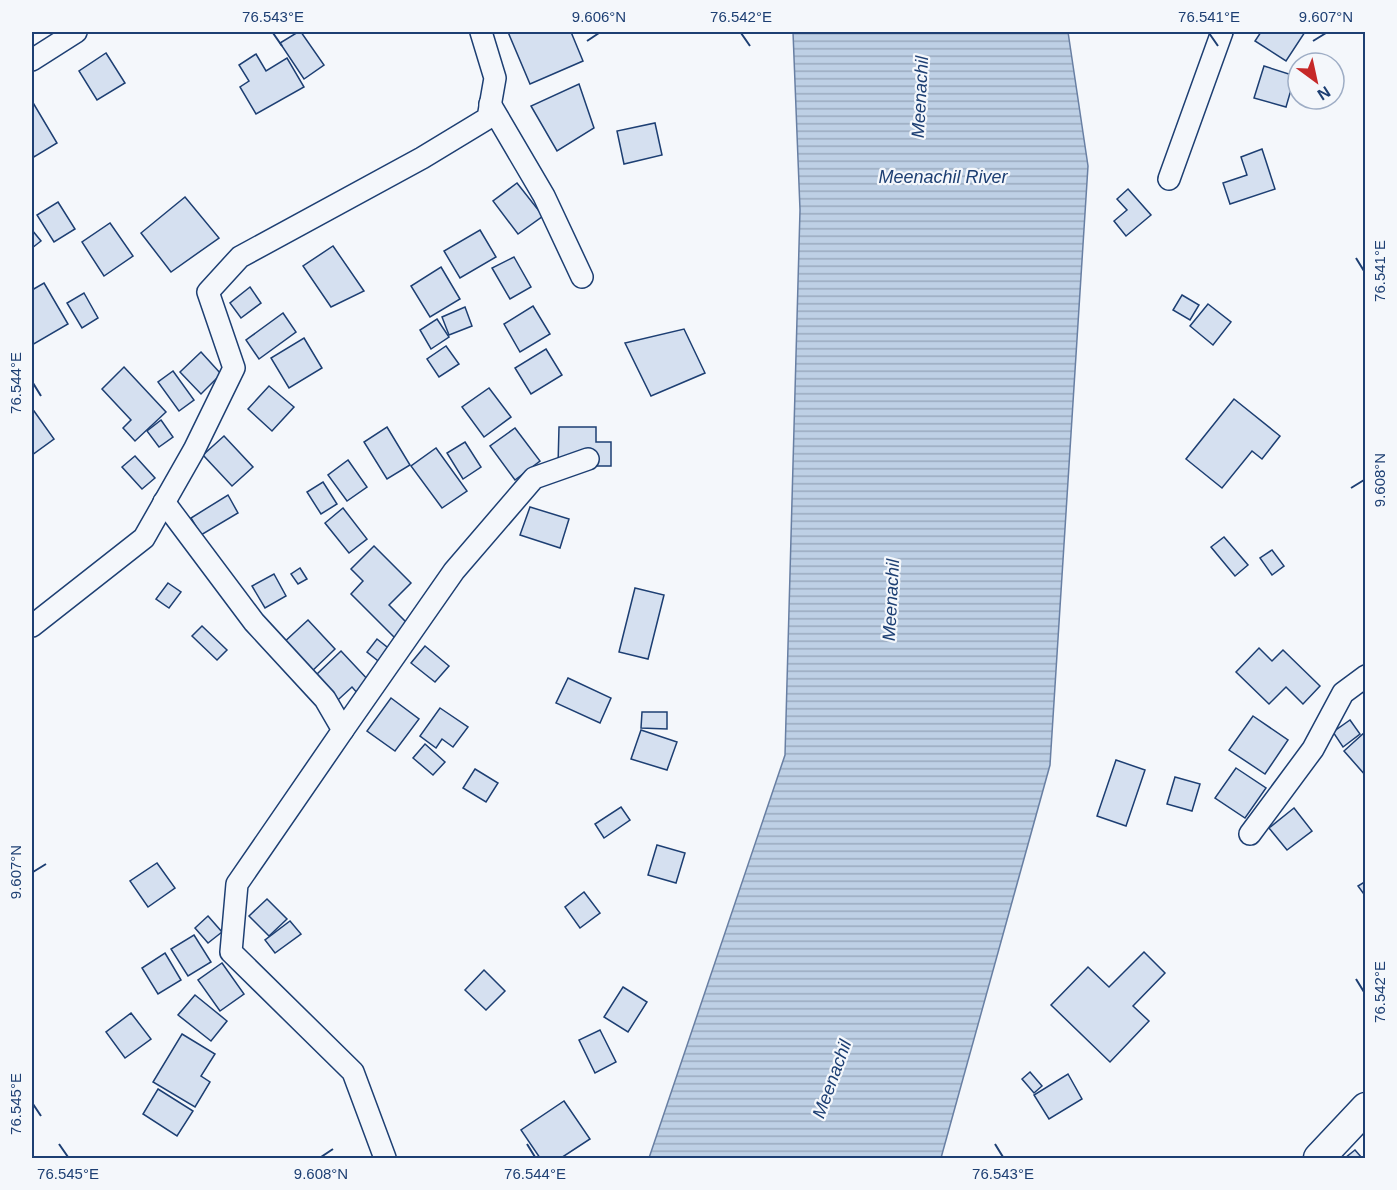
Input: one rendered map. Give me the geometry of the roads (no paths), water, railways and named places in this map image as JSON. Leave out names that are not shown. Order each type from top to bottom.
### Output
[{"type":"main road","points":[[1319,1158],[1365,1108]]},
{"type":"street","points":[[32,60],[76,32]]},
{"type":"street","points":[[32,626],[144,538],[194,450],[234,368],[208,292],[240,257],[422,158],[488,118],[495,78],[481,32]]},
{"type":"street","points":[[1169,179],[1222,32]]},
{"type":"street","points":[[490,104],[544,196],[582,277]]},
{"type":"street","points":[[385,1158],[353,1072],[231,952],[237,884],[454,571],[534,478],[588,459]]},
{"type":"street","points":[[164,502],[254,622],[325,699],[343,730]]},
{"type":"street","points":[[1250,834],[1313,749],[1343,693],[1365,676]]},
{"type":"water","name":"Meenachil River","points":[[793,32],[1068,32],[1088,166],[1050,765],[941,1158],[649,1158],[785,755],[800,210]]},
{"type":"water label","name":"Meenachil","points":[[920,97]]},
{"type":"water label","name":"Meenachil","points":[[891,600]]},
{"type":"water label","name":"Meenachil","points":[[832,1079]]}]
